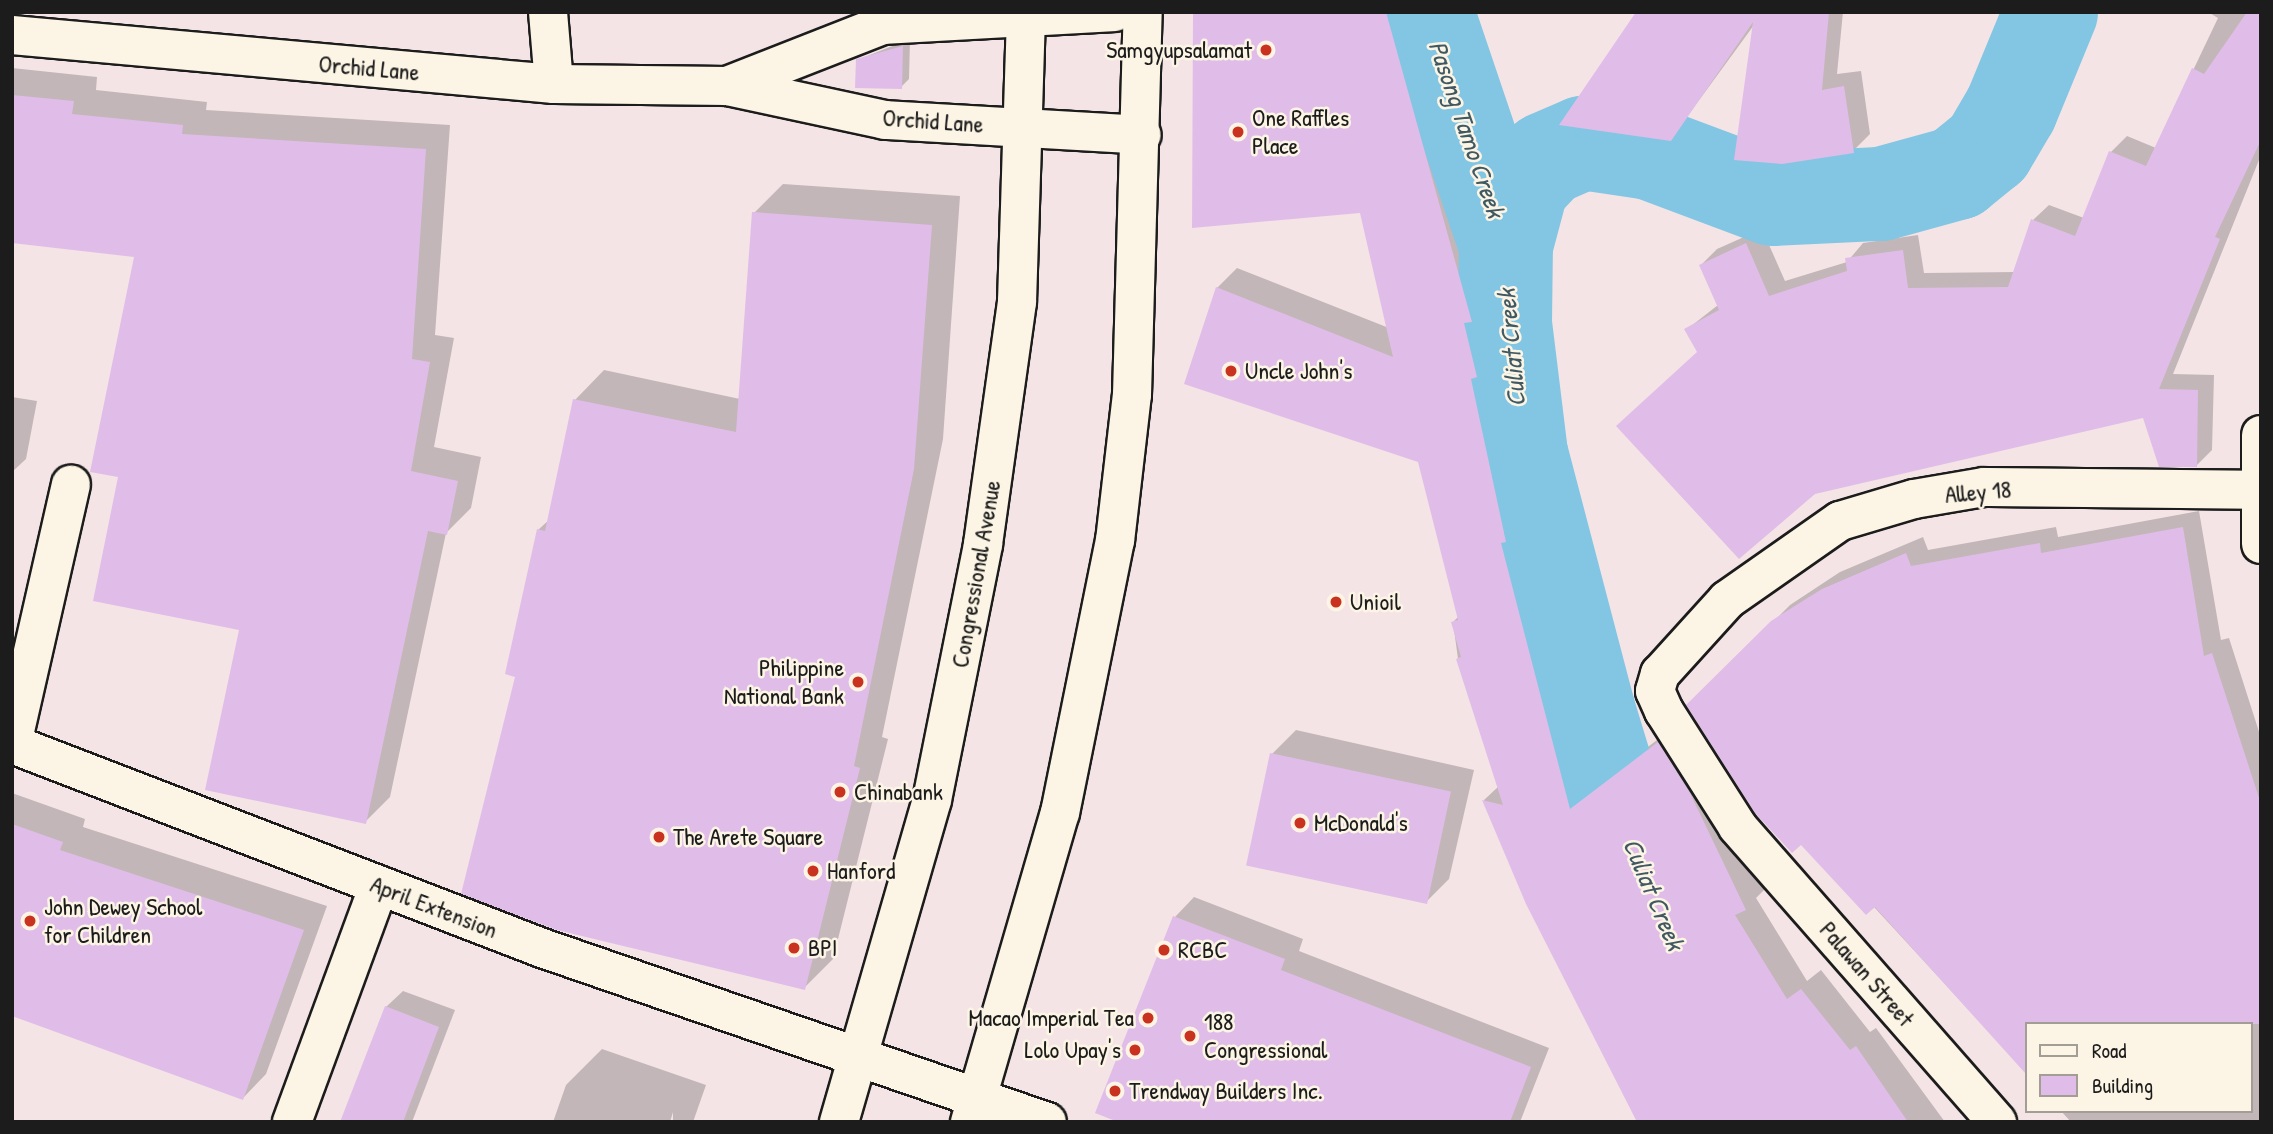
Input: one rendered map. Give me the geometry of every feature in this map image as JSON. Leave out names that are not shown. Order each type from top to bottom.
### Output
[{"type":"street","points":[[548,12],[554,84]]},
{"type":"street","name":"Orchid Lane","points":[[727,86],[883,25],[1115,12]]},
{"type":"street","points":[[974,1109],[1060,813],[1115,541],[1132,395],[1142,135],[1143,12]]},
{"type":"street","name":"Congressional Avenue","points":[[839,1122],[860,1057],[932,800],[981,557],[1017,302],[1026,127],[1026,15]]},
{"type":"street","name":"Orchid Lane","points":[[12,35],[554,84],[727,86],[885,120],[1142,135]]},
{"type":"street","points":[[2261,435],[2257,489],[2261,544]]},
{"type":"street","points":[[12,744],[71,485]]},
{"type":"street","name":"Alley 18","points":[[1738,827],[1655,691],[1684,640],[1727,600],[1840,521],[1914,499],[1984,487],[2257,489]]},
{"type":"street","name":"April Extension","points":[[12,744],[379,886],[860,1057],[974,1109],[1047,1122]]},
{"type":"street","name":"Palawan Street","points":[[1738,827],[1997,1122]]},
{"type":"street","points":[[292,1122],[379,886]]},
{"type":"building","points":[[1193,12],[1386,12],[1472,322],[1464,323],[1477,377],[1471,379],[1506,542],[1501,543],[1570,809],[1658,742],[1690,793],[1746,910],[1735,915],[1787,999],[1801,989],[1850,1050],[1856,1046],[1908,1122],[1637,1122],[1526,904],[1482,800],[1503,805],[1456,659],[1461,657],[1451,622],[1458,620],[1418,462],[1184,384],[1216,287],[1393,357],[1360,213],[1192,228]]},
{"type":"building","points":[[1636,12],[1829,12],[1822,90],[1844,86],[1854,153],[1782,164],[1734,160],[1753,22],[1671,141],[1559,125]]},
{"type":"building","points":[[2247,12],[2261,12],[2261,140],[2215,237],[2220,239],[2159,389],[2198,390],[2197,467],[2159,467],[2143,418],[1815,494],[1739,559],[1616,426],[1697,352],[1684,329],[1719,310],[1699,265],[1746,243],[1769,296],[1847,271],[1845,258],[1903,250],[1908,288],[2008,287],[2031,219],[2075,236],[2109,151],[2146,166],[2192,68],[2204,74]]},
{"type":"building","points":[[903,46],[902,89],[855,88],[856,59]]},
{"type":"building","points":[[12,95],[74,101],[72,114],[183,125],[182,134],[426,149],[412,359],[430,362],[411,471],[458,481],[447,535],[428,531],[366,824],[205,790],[239,630],[93,601],[118,477],[90,472],[134,257],[12,243]]},
{"type":"building","points":[[752,212],[932,225],[914,469],[854,766],[860,768],[805,990],[557,930],[461,894],[515,677],[505,674],[537,529],[545,531],[573,399],[736,432]]},
{"type":"building","points":[[2183,527],[2204,656],[2212,653],[2261,804],[2261,1024],[2024,1022],[2024,1072],[1875,907],[1866,915],[1801,845],[1792,853],[1755,813],[1686,705],[1771,621],[1822,589],[1906,553],[1911,566],[2040,543],[2041,553]]},
{"type":"building","points":[[1270,753],[1451,791],[1427,904],[1246,865]]},
{"type":"building","points":[[12,824],[63,842],[60,850],[304,930],[243,1100],[12,1016]]},
{"type":"building","points":[[1173,916],[1285,959],[1281,970],[1531,1067],[1510,1122],[1118,1122],[1095,1113]]},
{"type":"building","points":[[385,1006],[439,1027],[403,1122],[340,1122]]},
{"type":"waterway","name":"Pasong Tamo Creek","points":[[1427,12],[1506,245]]},
{"type":"waterway","name":"Culiat Creek","points":[[1656,901],[1622,821],[1588,709],[1521,454],[1505,323],[1506,245],[1522,185],[1546,159],[1583,143],[1650,153],[1773,199],[1881,194],[1957,173],[1988,148],[2011,109],[2051,12]]},
{"type":"place","name":"Samgyupsalamat","points":[[1266,50]]},
{"type":"place","name":"One Raffles Place","points":[[1238,132]]},
{"type":"place","name":"Uncle John's","points":[[1231,371]]},
{"type":"place","name":"Unioil","points":[[1336,602]]},
{"type":"place","name":"Philippine National Bank","points":[[858,682]]},
{"type":"place","name":"Chinabank","points":[[840,792]]},
{"type":"place","name":"McDonald's","points":[[1300,823]]},
{"type":"place","name":"The Arete Square","points":[[659,837]]},
{"type":"place","name":"Hanford","points":[[813,871]]},
{"type":"place","name":"John Dewey School for Children","points":[[30,921]]},
{"type":"place","name":"BPI","points":[[794,948]]},
{"type":"place","name":"RCBC","points":[[1164,950]]},
{"type":"place","name":"Macao Imperial Tea","points":[[1148,1018]]},
{"type":"place","name":"188 Congressional","points":[[1190,1036]]},
{"type":"place","name":"Lolo Upay's","points":[[1135,1050]]},
{"type":"place","name":"Trendway Builders Inc.","points":[[1115,1091]]}]
